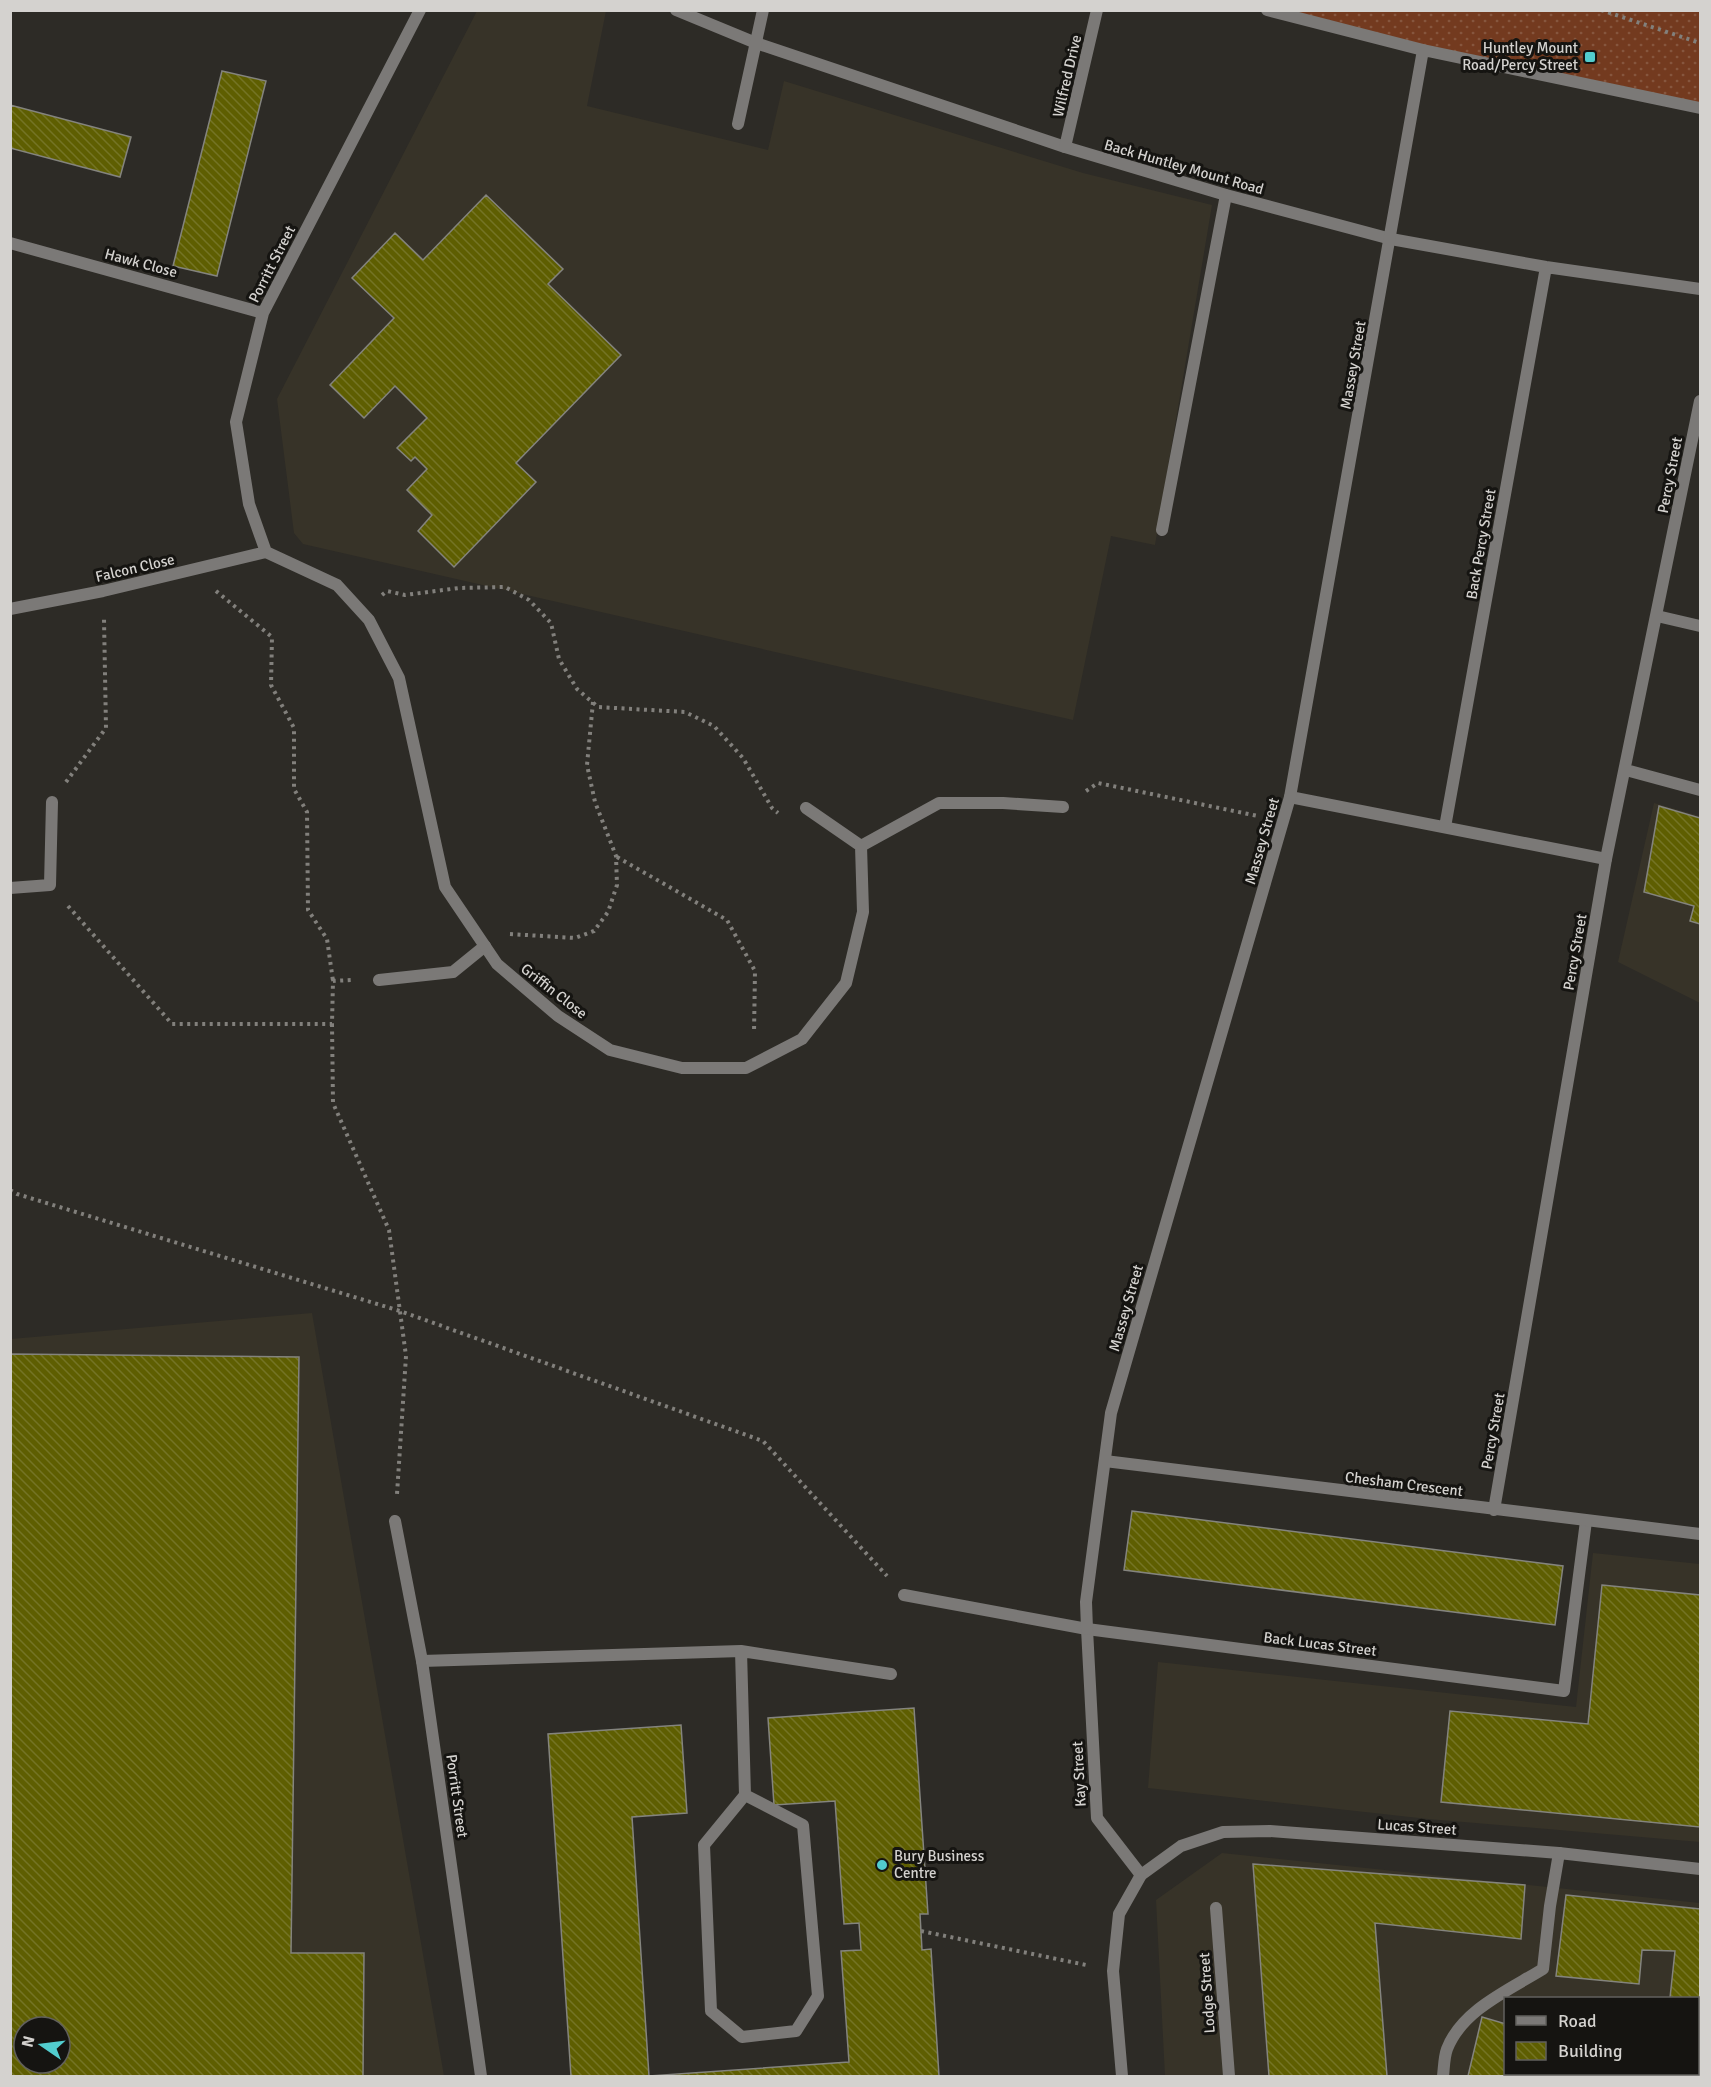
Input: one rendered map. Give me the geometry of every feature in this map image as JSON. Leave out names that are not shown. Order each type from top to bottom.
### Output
[{"type":"street","name":"Porritt Street","points":[[266,552],[249,504],[236,422],[263,313],[420,10]]},
{"type":"street","name":"Back Huntley Mount Road","points":[[676,10],[756,43],[1065,147],[1226,195],[1391,239],[1546,267],[1701,289]]},
{"type":"street","points":[[738,124],[763,10]]},
{"type":"street","name":"Wilfred Drive","points":[[1065,147],[1097,10]]},
{"type":"street","points":[[1267,10],[1423,50],[1701,108]]},
{"type":"street","name":"Massey Street","points":[[1087,1629],[1086,1602],[1111,1413],[1290,797],[1423,50]]},
{"type":"street","points":[[1162,530],[1226,195]]},
{"type":"street","name":"Hawk Close","points":[[10,243],[263,313]]},
{"type":"street","name":"Back Percy Street","points":[[1445,827],[1546,267]]},
{"type":"street","name":"Percy Street","points":[[1494,1510],[1606,859],[1657,616],[1695,454],[1701,401]]},
{"type":"street","name":"Falcon Close","points":[[10,609],[103,591],[266,552]]},
{"type":"street","name":"Griffin Close","points":[[266,552],[337,585],[369,620],[399,678],[445,888],[497,964],[558,1016],[610,1050],[682,1068],[746,1068],[802,1039],[846,983],[863,912],[861,846]]},
{"type":"street","points":[[1657,616],[1701,626]]},
{"type":"street","points":[[1626,770],[1701,790]]},
{"type":"street","points":[[1290,797],[1606,859]]},
{"type":"street","points":[[10,888],[50,885],[52,802]]},
{"type":"street","points":[[806,808],[861,846],[939,803],[1003,803],[1063,807]]},
{"type":"street","points":[[379,980],[453,972],[485,945]]},
{"type":"street","name":"Chesham Crescent","points":[[1105,1461],[1701,1534]]},
{"type":"street","name":"Porritt Street","points":[[395,1521],[422,1661],[481,2076]]},
{"type":"street","name":"Back Lucas Street","points":[[904,1595],[1087,1629],[1564,1691],[1586,1521]]},
{"type":"street","name":"Kay Street","points":[[1087,1629],[1096,1818],[1142,1875]]},
{"type":"street","points":[[422,1661],[741,1651],[891,1674]]},
{"type":"street","points":[[741,1651],[745,1795],[704,1845],[711,2012],[742,2037],[796,2031],[818,1996],[803,1825],[745,1795]]},
{"type":"street","name":"Lucas Street","points":[[1142,1875],[1180,1846],[1223,1832],[1270,1831],[1559,1853],[1701,1869]]},
{"type":"street","points":[[1443,2076],[1446,2050],[1456,2030],[1470,2014],[1543,1969],[1559,1853]]},
{"type":"street","points":[[1122,2076],[1113,1971],[1119,1914],[1142,1875]]},
{"type":"street","name":"Lodge Street","points":[[1216,1908],[1228,2076]]},
{"type":"path","points":[[1601,10],[1701,43]]},
{"type":"path","points":[[207,566],[211,587],[272,637],[271,685],[294,728],[294,789],[307,812],[308,910],[327,939],[333,981],[333,1103],[389,1230],[406,1356],[395,1521]]},
{"type":"path","points":[[360,610],[387,591],[405,595],[459,588],[505,587],[529,600],[551,623],[559,658],[577,689],[598,707],[685,712],[714,726],[743,758],[772,808],[790,822],[806,808]]},
{"type":"path","points":[[52,802],[106,728],[103,591]]},
{"type":"path","points":[[485,945],[512,933],[575,938],[594,931],[608,912],[616,885],[616,856],[595,802],[587,765],[593,702]]},
{"type":"path","points":[[1063,807],[1098,783],[1283,821]]},
{"type":"path","points":[[616,856],[727,920],[755,971],[753,1031],[765,1058]]},
{"type":"path","points":[[50,885],[172,1024],[332,1024]]},
{"type":"path","points":[[333,981],[379,980]]},
{"type":"path","points":[[10,1190],[400,1311],[763,1441],[904,1595]]},
{"type":"path","points":[[921,1931],[1113,1971]]},
{"type":"shaded area","points":[[477,11],[606,11],[587,106],[768,150],[784,81],[1083,173],[1212,205],[1155,545],[1111,536],[1073,720],[303,544],[294,533],[277,399]]},
{"type":"shaded area","points":[[1290,11],[1700,11],[1700,107],[1423,50]]},
{"type":"shaded area","points":[[1654,803],[1700,816],[1700,1003],[1618,962]]},
{"type":"shaded area","points":[[312,1313],[444,2076],[11,2076],[11,1339]]},
{"type":"shaded area","points":[[1593,1553],[1700,1564],[1700,1842],[1428,1819],[1148,1788],[1158,1662],[1576,1707]]},
{"type":"shaded area","points":[[1222,1853],[1700,1903],[1700,2076],[1165,2076],[1156,1900]]},
{"type":"building","points":[[222,71],[266,81],[217,276],[173,266]]},
{"type":"building","points":[[10,105],[131,137],[120,177],[10,148]]},
{"type":"building","points":[[486,195],[563,269],[548,284],[621,355],[516,463],[536,482],[454,567],[418,531],[432,515],[407,490],[427,469],[415,457],[411,461],[397,448],[427,418],[395,386],[364,418],[330,385],[394,318],[352,278],[395,233],[423,260]]},
{"type":"building","points":[[1659,806],[1700,818],[1700,924],[1690,921],[1694,906],[1644,892]]},
{"type":"building","points":[[10,1354],[299,1357],[291,1953],[364,1953],[363,2076],[10,2076]]},
{"type":"building","points":[[1132,1511],[1563,1566],[1555,1625],[1124,1570]]},
{"type":"building","points":[[1602,1585],[1700,1595],[1700,1827],[1441,1802],[1450,1711],[1588,1724]]},
{"type":"building","points":[[914,1708],[928,1914],[920,1914],[922,1950],[931,1949],[939,2076],[649,2076],[849,2062],[841,1951],[861,1950],[859,1923],[844,1924],[835,1801],[774,1805],[768,1718]]},
{"type":"building","points":[[681,1725],[687,1813],[632,1817],[649,2076],[571,2076],[548,1734]]},
{"type":"building","points":[[1253,1864],[1525,1885],[1521,1939],[1375,1923],[1387,2076],[1269,2076]]},
{"type":"building","points":[[1566,1895],[1700,1909],[1700,2030],[1699,1997],[1670,1997],[1675,1951],[1642,1950],[1639,1984],[1556,1976]]},
{"type":"building","points":[[1482,2017],[1504,2023],[1504,2075],[1616,2076],[1468,2076]]},
{"type":"place","name":"Huntley Mount Road/Percy Street","points":[[1590,57]]},
{"type":"place","name":"Bury Business Centre","points":[[882,1865]]}]
